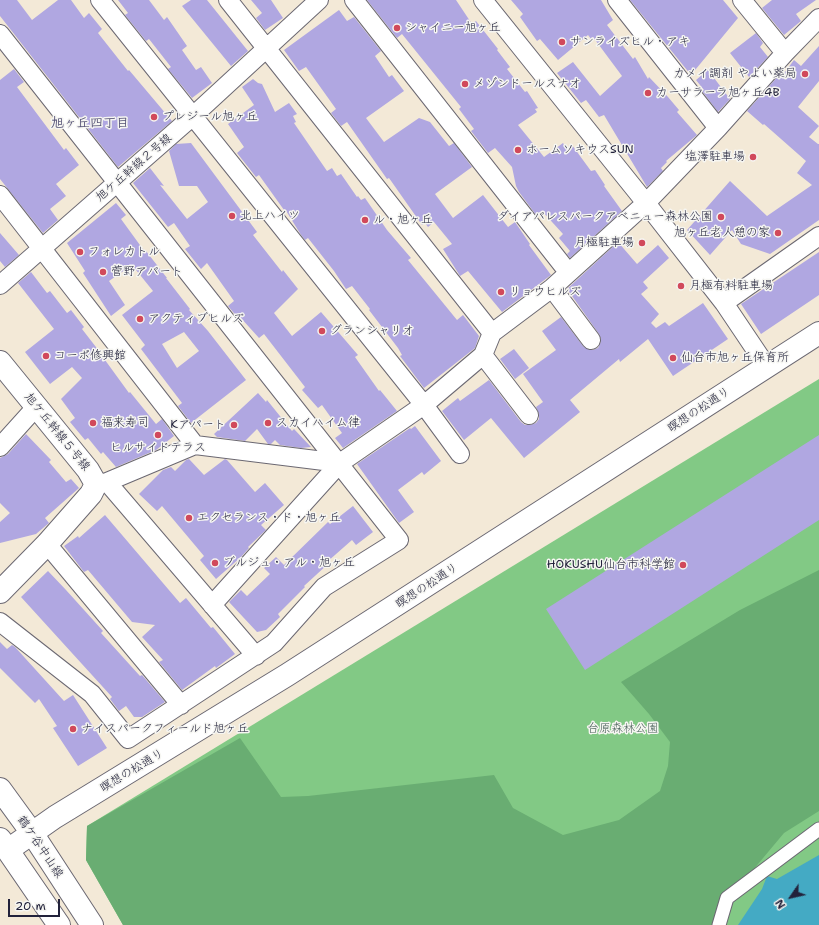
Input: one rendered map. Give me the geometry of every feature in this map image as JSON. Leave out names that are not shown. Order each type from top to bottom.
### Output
[{"type":"street","points":[[100,0],[424,405],[460,454]]},
{"type":"street","points":[[228,0],[492,333]]},
{"type":"street","name":"旭ケ丘幹線２号線","points":[[0,285],[193,116],[319,0]]},
{"type":"street","points":[[354,0],[568,272]]},
{"type":"street","points":[[483,0],[646,203],[724,303],[767,367]]},
{"type":"street","points":[[617,0],[718,128]]},
{"type":"street","points":[[742,0],[785,53]]},
{"type":"street","points":[[212,605],[340,463],[424,405],[483,355],[492,333],[552,288],[646,203],[718,128],[785,53],[819,18]]},
{"type":"street","points":[[0,34],[340,463],[399,540],[324,587],[274,643],[128,739],[92,694],[0,622]]},
{"type":"street","points":[[0,195],[195,445]]},
{"type":"street","points":[[724,303],[819,236]]},
{"type":"street","points":[[552,288],[591,340]]},
{"type":"street","name":"瞑想の松通り","points":[[4,845],[32,833],[55,817],[240,706],[819,333]]},
{"type":"street","points":[[483,355],[529,415]]},
{"type":"street","name":"旭ケ丘幹線５号線","points":[[0,362],[88,470],[102,483],[47,544],[0,592]]},
{"type":"street","points":[[0,447],[36,406]]},
{"type":"street","points":[[256,656],[102,483],[195,445],[340,463]]},
{"type":"street","points":[[47,544],[181,705]]},
{"type":"street","name":"鶴ケ谷中山線","points":[[0,789],[32,833],[92,925]]},
{"type":"street","points":[[719,925],[727,898],[819,829]]},
{"type":"street","points":[[4,845],[59,925]]},
{"type":"green space","name":"台原森林公園","points":[[819,379],[819,925],[123,925],[86,860],[87,826]]},
{"type":"green space","points":[[819,570],[819,811],[784,833],[717,913],[713,925],[123,925],[86,860],[87,826],[240,738],[281,797],[308,796],[494,775],[513,808],[563,835],[619,820],[660,791],[668,766],[670,742],[649,714],[621,682],[740,610]]},
{"type":"water","points":[[819,855],[819,925],[738,925],[762,889],[767,876],[777,879]]},
{"type":"building","points":[[0,0],[17,0],[32,20],[58,0],[71,0],[84,18],[89,13],[102,29],[98,33],[128,71],[129,70],[172,121],[118,167],[0,16]]},
{"type":"building","points":[[118,0],[149,0],[164,20],[167,17],[187,46],[182,50],[196,70],[201,67],[212,83],[192,98],[168,69],[171,67],[149,39],[146,41],[125,15],[128,13]]},
{"type":"building","points":[[191,0],[207,0],[248,51],[231,66],[182,6]]},
{"type":"building","points":[[251,0],[271,0],[283,18],[265,30],[256,18],[262,13]]},
{"type":"building","points":[[367,0],[456,0],[472,24],[476,21],[498,49],[497,50],[510,67],[507,69],[525,92],[527,91],[538,108],[535,109],[537,112],[518,125],[544,157],[563,143],[567,149],[572,145],[591,171],[595,170],[605,185],[604,186],[622,211],[570,258],[567,254],[570,251],[559,238],[563,234],[542,211],[536,215],[519,192],[516,186],[512,167],[495,148],[488,153],[471,131],[474,129],[459,109],[461,107],[402,34],[397,38]]},
{"type":"building","points":[[511,0],[601,0],[613,20],[607,25],[633,59],[635,57],[648,79],[649,77],[668,97],[679,110],[677,112],[697,135],[666,161],[667,162],[661,168],[663,171],[647,187],[604,115],[599,117],[586,100],[581,103],[557,73],[573,62],[600,96],[622,76],[593,37],[591,39],[588,35],[558,60],[540,39],[537,41],[520,17],[523,14]]},
{"type":"building","points":[[630,0],[723,0],[738,18],[691,75]]},
{"type":"building","points":[[772,0],[816,0],[796,14],[801,21],[784,35],[762,8]]},
{"type":"building","points":[[339,10],[347,21],[354,17],[381,51],[375,56],[389,77],[392,75],[404,91],[366,118],[384,142],[419,118],[430,122],[449,146],[454,143],[472,167],[435,194],[453,218],[483,195],[508,227],[515,222],[530,244],[529,245],[551,275],[502,312],[468,271],[460,276],[443,249],[452,244],[434,222],[428,227],[425,223],[422,225],[389,178],[387,179],[347,122],[341,126],[331,113],[336,109],[306,67],[299,71],[284,50]]},
{"type":"building","points":[[756,33],[763,43],[760,47],[768,57],[749,77],[730,53]]},
{"type":"building","points":[[819,46],[819,81],[798,107],[819,126],[809,137],[819,144],[819,220],[770,254],[741,244],[732,230],[710,255],[687,230],[730,181],[767,216],[812,185],[797,173],[806,161],[747,111],[780,74],[782,76],[794,60],[801,66]]},
{"type":"building","points":[[14,69],[24,82],[17,87],[64,150],[66,148],[79,165],[56,184],[66,196],[50,209],[58,220],[43,233],[0,179],[0,80]]},
{"type":"building","points":[[708,70],[730,99],[718,112],[702,91],[704,90],[696,80]]},
{"type":"building","points":[[253,79],[262,84],[275,112],[289,103],[297,114],[293,116],[296,122],[294,123],[327,171],[332,168],[337,176],[341,174],[357,197],[358,196],[361,200],[365,198],[387,230],[411,258],[408,260],[457,320],[463,315],[479,336],[475,348],[424,388],[400,356],[402,355],[398,348],[352,286],[346,289],[308,238],[305,240],[301,235],[285,209],[284,210],[259,175],[256,177],[237,153],[244,147],[228,124],[254,105],[242,87]]},
{"type":"building","points":[[191,143],[257,232],[253,235],[282,272],[283,270],[298,289],[274,313],[292,336],[321,312],[358,355],[355,357],[379,391],[380,390],[397,411],[343,448],[335,438],[342,433],[322,405],[318,408],[302,390],[305,387],[264,334],[259,338],[240,317],[238,318],[228,306],[234,301],[207,263],[201,269],[185,249],[190,246],[174,223],[168,227],[133,183],[150,168],[164,186],[160,185],[187,219],[208,202],[197,186],[179,186],[169,151],[176,144]]},
{"type":"building","points":[[116,203],[126,215],[121,219],[145,252],[146,251],[190,309],[189,310],[208,331],[246,380],[191,423],[178,406],[182,403],[141,349],[145,345],[122,315],[153,291],[132,265],[109,281],[125,305],[111,316],[83,273],[85,271],[67,243]],"holes":[[[184,332],[199,351],[177,368],[162,344]]]},
{"type":"building","points":[[0,233],[19,255],[5,267],[0,261]]},
{"type":"building","points":[[618,242],[637,264],[658,245],[669,258],[643,282],[648,288],[641,294],[659,314],[651,323],[656,328],[665,322],[669,326],[703,303],[728,339],[673,376],[648,339],[620,362],[619,359],[570,400],[580,412],[524,458],[491,418],[464,440],[442,411],[458,398],[460,401],[489,380],[521,422],[525,425],[536,423],[539,419],[539,414],[536,407],[543,402],[523,374],[556,350],[542,331],[561,317],[583,346],[587,349],[593,350],[598,348],[601,339],[599,334],[567,289]]},
{"type":"building","points":[[819,252],[819,295],[761,334],[741,304]]},
{"type":"building","points":[[31,272],[47,293],[50,291],[67,313],[71,310],[84,327],[82,329],[129,393],[130,392],[156,424],[162,419],[174,436],[156,450],[116,467],[103,452],[101,454],[88,438],[85,440],[70,422],[75,418],[61,399],[82,378],[72,367],[50,384],[25,352],[54,329],[18,283]]},
{"type":"building","points":[[514,349],[529,368],[515,379],[500,359]]},
{"type":"building","points":[[258,393],[266,402],[267,400],[292,431],[294,429],[311,447],[301,448],[280,445],[275,440],[271,444],[268,444],[257,429],[245,441],[217,437],[214,434]]},
{"type":"building","points":[[415,426],[441,461],[424,475],[422,472],[398,490],[414,512],[399,523],[357,464]]},
{"type":"building","points":[[26,434],[51,460],[49,462],[66,482],[71,479],[79,488],[45,518],[49,523],[36,534],[0,543],[0,522],[10,513],[0,503],[0,458],[8,454]]},
{"type":"building","name":"HOKUSHU仙台市科学館","points":[[819,435],[819,520],[585,670],[546,609]]},
{"type":"building","points":[[189,459],[204,475],[225,459],[255,492],[265,483],[284,505],[261,525],[266,530],[248,547],[249,548],[241,557],[216,579],[200,560],[204,556],[162,506],[157,511],[139,494],[163,470],[171,467],[175,471]]},
{"type":"building","points":[[353,506],[373,532],[356,545],[352,540],[327,562],[328,564],[304,586],[305,587],[278,614],[280,617],[266,630],[257,632],[229,602],[241,590],[247,596],[270,574],[264,568],[276,557],[284,565],[328,522],[330,524]]},
{"type":"building","points":[[105,515],[180,603],[186,598],[211,628],[213,627],[235,654],[216,668],[215,666],[182,690],[159,662],[163,660],[142,637],[155,625],[132,622],[88,570],[84,572],[64,546],[78,536],[79,538]]},
{"type":"building","points":[[48,571],[103,631],[101,633],[140,676],[142,675],[165,702],[142,717],[134,717],[126,706],[119,711],[110,699],[112,697],[21,597]]},
{"type":"building","points":[[0,642],[7,649],[12,645],[15,647],[64,701],[73,695],[107,748],[78,766],[53,728],[57,726],[39,699],[35,703],[0,668]]},
{"type":"place","name":"シャイニー旭ヶ丘","points":[[397,28]]},
{"type":"place","name":"サンライズヒル・アキ","points":[[562,42]]},
{"type":"place","name":"カメイ調剤 やよい薬局","points":[[805,74]]},
{"type":"place","name":"メゾンドールスナオ","points":[[465,84]]},
{"type":"place","name":"カーサラーラ旭ヶ丘4B","points":[[648,93]]},
{"type":"place","name":"プレジール旭ヶ丘","points":[[154,117]]},
{"type":"place","name":"ホームソキウスSUN","points":[[518,150]]},
{"type":"place","name":"塩澤駐車場","points":[[753,157]]},
{"type":"place","name":"北上ハイツ","points":[[232,216]]},
{"type":"place","name":"ダイアパレスパークアベニュー森林公園","points":[[721,217]]},
{"type":"place","name":"ル・旭ヶ丘","points":[[365,220]]},
{"type":"place","name":"旭ヶ丘老人憩の家","points":[[778,233]]},
{"type":"place","name":"月極駐車場","points":[[642,243]]},
{"type":"place","name":"フォレカトル","points":[[80,252]]},
{"type":"place","name":"菅野アパート","points":[[103,272]]},
{"type":"place","name":"月極有料駐車場","points":[[681,286]]},
{"type":"place","name":"リョウヒルズ","points":[[501,292]]},
{"type":"place","name":"アクティブヒルズ","points":[[140,319]]},
{"type":"place","name":"グランシャリオ","points":[[322,331]]},
{"type":"place","name":"コーポ修興館","points":[[46,356]]},
{"type":"place","name":"仙台市旭ヶ丘保育所","points":[[673,358]]},
{"type":"place","name":"福来寿司","points":[[93,423]]},
{"type":"place","name":"スカイハイム律","points":[[268,423]]},
{"type":"place","name":"Kアパート","points":[[234,425]]},
{"type":"place","name":"ヒルサイドテラス","points":[[158,435]]},
{"type":"place","name":"エクセランス・ド・旭ヶ丘","points":[[189,518]]},
{"type":"place","name":"ブルジュ・アル・旭ヶ丘","points":[[215,563]]},
{"type":"place","name":"HOKUSHU仙台市科学館","points":[[683,565]]},
{"type":"place","name":"ナイスパークフィールド旭ヶ丘","points":[[73,729]]},
{"type":"district","name":"旭ヶ丘四丁目","points":[[90,124]]}]
